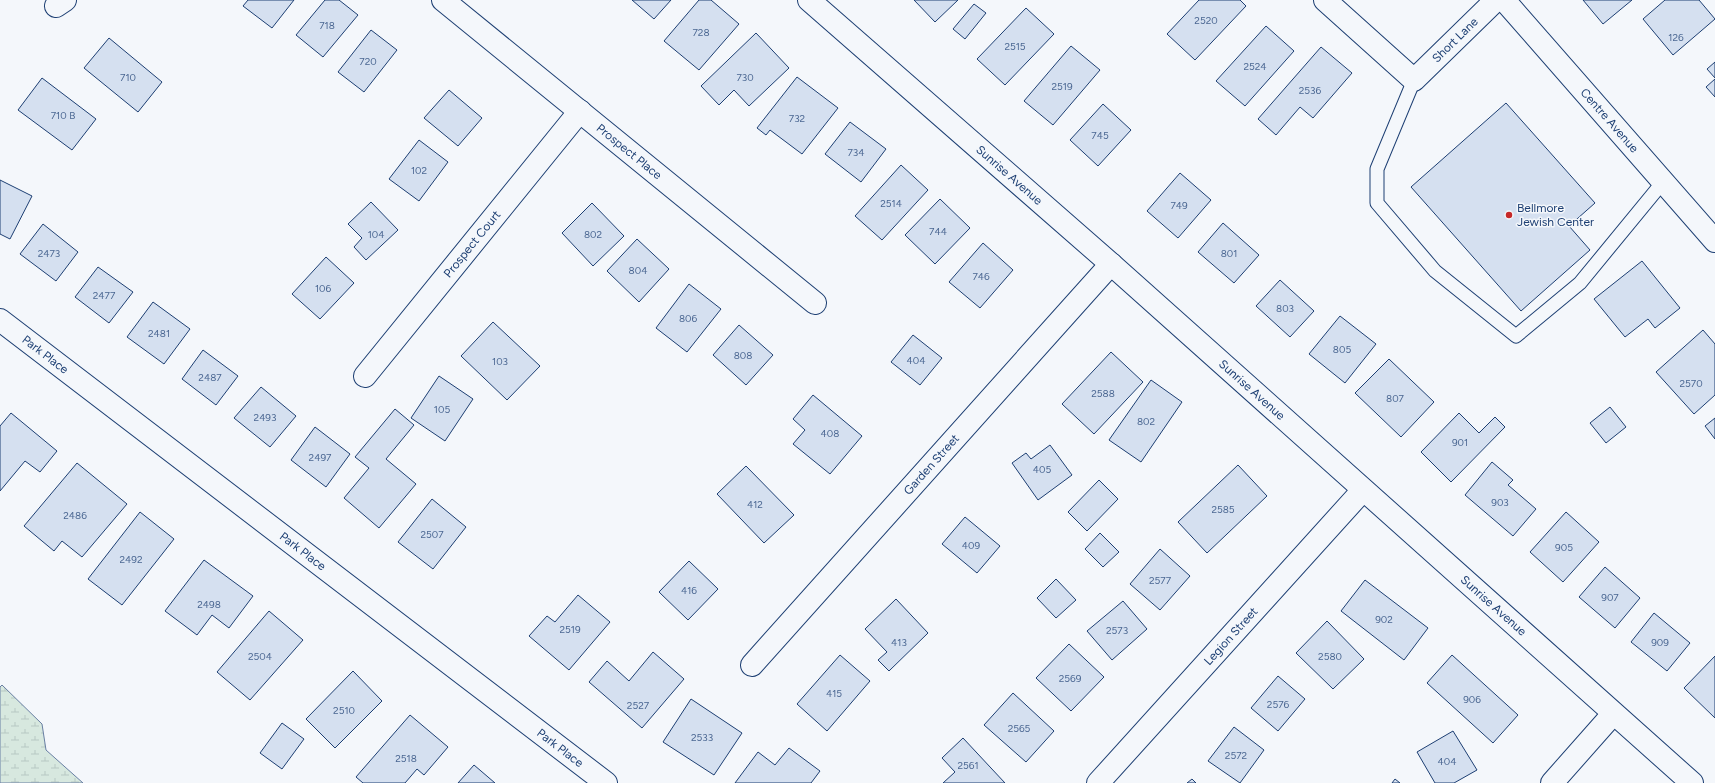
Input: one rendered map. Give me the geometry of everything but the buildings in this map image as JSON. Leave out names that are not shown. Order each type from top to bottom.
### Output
[{"type":"street","name":"Prospect Place","points":[[443,0],[815,303]]},
{"type":"street","name":"Sunrise Avenue","points":[[809,0],[1111,264],[1692,783]]},
{"type":"street","points":[[1325,0],[1414,80]]},
{"type":"street","name":"Short Lane","points":[[1414,80],[1496,0]]},
{"type":"street","name":"Centre Avenue","points":[[1504,0],[1715,242]]},
{"type":"street","name":"Prospect Court","points":[[365,376],[580,112]]},
{"type":"street","name":"Garden Street","points":[[752,665],[1111,264]]},
{"type":"street","name":"Park Place","points":[[0,320],[606,783]]},
{"type":"street","name":"Legion Street","points":[[1098,783],[1363,490]]},
{"type":"street","points":[[1552,783],[1613,714]]},
{"type":"lane","points":[[1414,80],[1377,169],[1377,203],[1435,271],[1516,336],[1580,283],[1663,182]]},
{"type":"green space","points":[[2,685],[42,724],[46,750],[83,783],[0,783],[0,687]]},
{"type":"place","name":"Bellmore Jewish Center","points":[[1509,215]]}]
